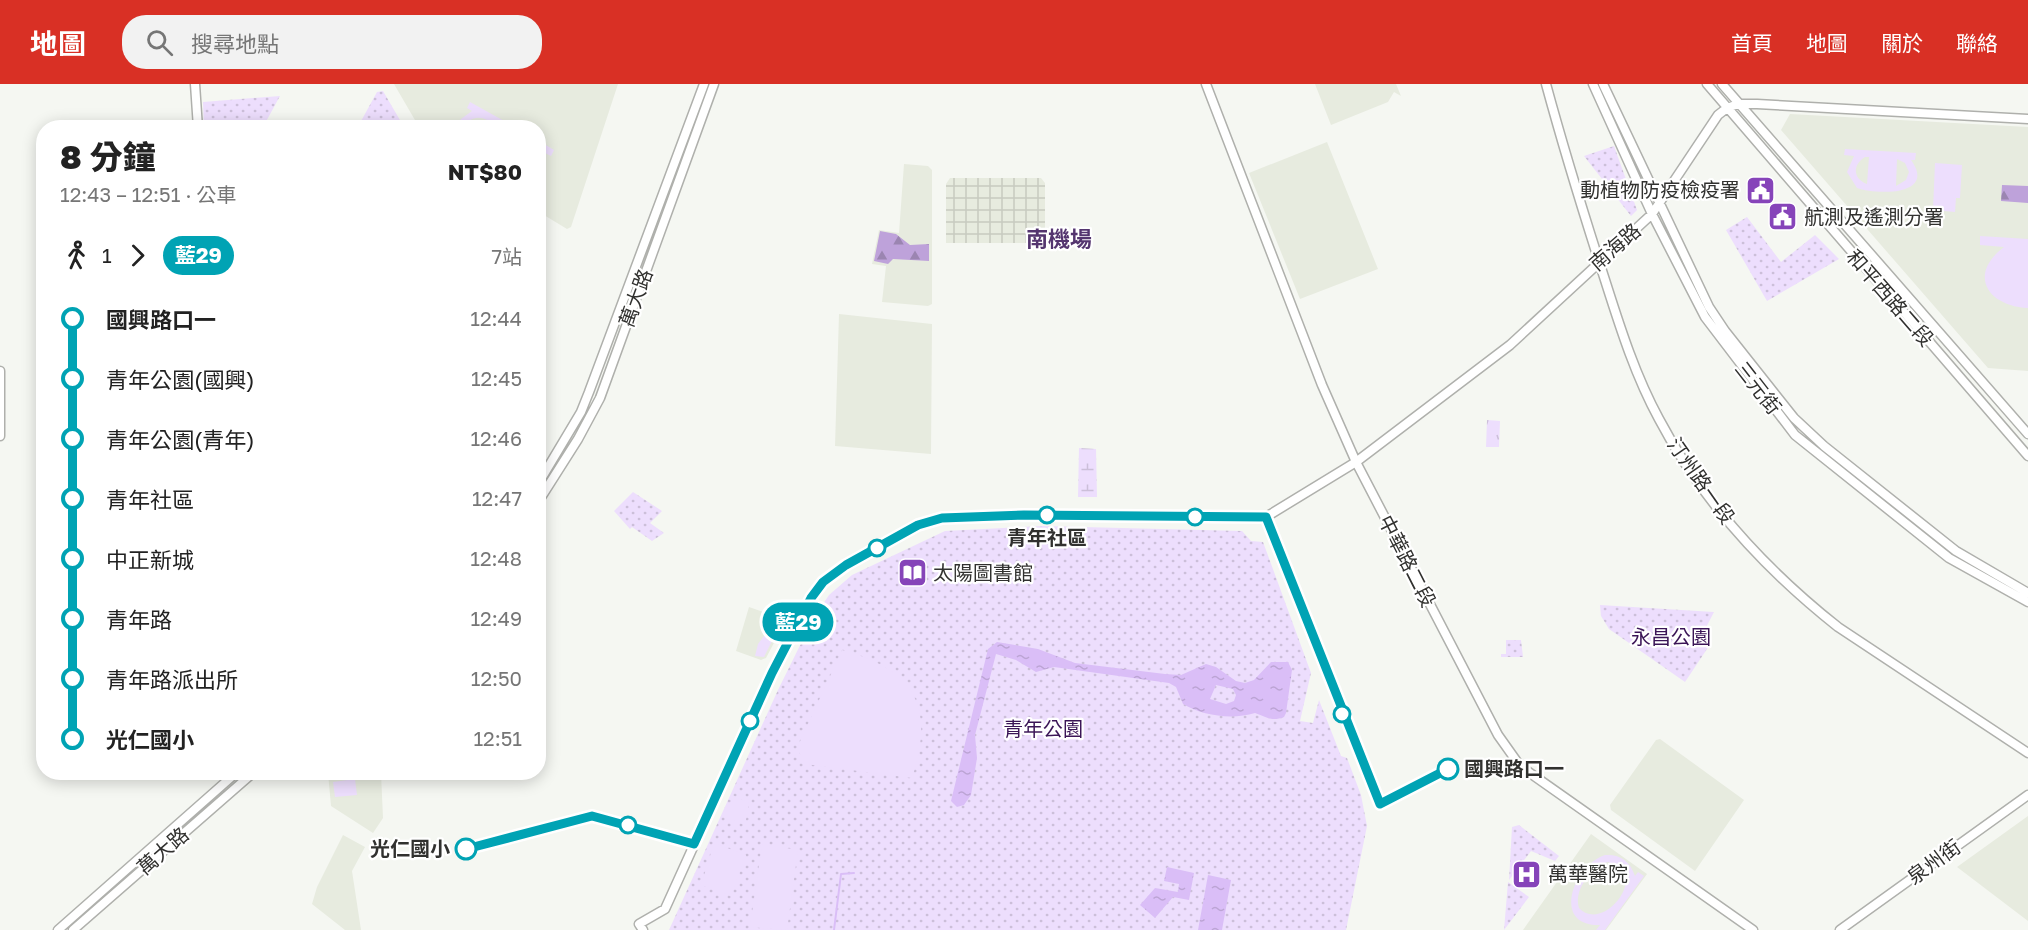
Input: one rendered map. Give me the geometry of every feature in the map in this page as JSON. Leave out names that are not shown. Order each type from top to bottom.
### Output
[{"type":"street","points":[[195,84],[197,120]]},
{"type":"street","name":"萬大路","points":[[546,471],[575,422],[589,392],[704,84]]},
{"type":"street","name":"萬大路","points":[[546,489],[578,439],[600,398],[714,84]]},
{"type":"street","name":"中華路二段","points":[[1206,84],[1322,385],[1356,462],[1498,735],[1520,766],[1753,930]]},
{"type":"street","name":"汀州路一段","points":[[1546,84],[1626,343],[1658,419],[1710,498],[1740,536],[1811,605],[1846,633],[2028,753]]},
{"type":"street","name":"三元街","points":[[1593,84],[1652,214],[1705,317],[1795,435],[1949,558],[2028,602]]},
{"type":"street","name":"三元街","points":[[1603,84],[1639,155],[1710,308],[1737,347],[1794,418],[1864,479],[1956,551],[2028,593]]},
{"type":"street","name":"和平西路二段","points":[[1707,84],[2028,456]]},
{"type":"street","name":"和平西路二段","points":[[1722,84],[2028,434]]},
{"type":"street","name":"南海路","points":[[643,930],[639,924],[664,909],[772,673],[811,598],[823,582],[846,565],[918,525],[942,518],[1024,515],[1266,517],[1356,462],[1510,345],[1652,214],[1718,115],[1727,108],[1738,104],[2028,119]]},
{"type":"street","points":[[0,371],[0,436]]},
{"type":"street","name":"萬大路","points":[[58,930],[228,780]]},
{"type":"street","name":"萬大路","points":[[73,930],[245,780]]},
{"type":"street","name":"泉州街","points":[[1840,930],[2028,795]]},
{"type":"shaded area","points":[[394,84],[618,84],[571,227],[567,229],[546,216],[546,120],[415,120]]},
{"type":"shaded area","points":[[1315,84],[1396,84],[1401,96],[1394,92],[1388,102],[1331,125]]},
{"type":"shaded area","points":[[1790,114],[2028,127],[2028,371],[1988,368],[1781,130]]},
{"type":"shaded area","points":[[1327,142],[1378,269],[1300,299],[1249,173]]},
{"type":"shaded area","points":[[904,164],[928,166],[932,170],[932,304],[928,306],[882,302],[886,266],[872,264],[879,230],[899,233]]},
{"type":"shaded area","points":[[950,178],[1041,178],[1045,183],[1045,243],[946,243],[946,184]]},
{"type":"shaded area","points":[[839,314],[932,324],[931,454],[835,446]]},
{"type":"shaded area","points":[[749,607],[786,620],[766,658],[761,660],[736,651]]},
{"type":"shaded area","points":[[1660,739],[1744,800],[1695,871],[1611,810],[1610,805],[1656,740]]},
{"type":"shaded area","points":[[329,780],[381,780],[383,818],[373,833],[331,806]]},
{"type":"shaded area","points":[[2028,816],[2028,921],[1957,867]]},
{"type":"shaded area","points":[[1591,834],[1647,874],[1606,930],[1523,930]]},
{"type":"shaded area","points":[[343,835],[365,847],[352,871],[361,930],[345,930],[312,904],[317,887]]},
{"type":"green space","points":[[383,91],[400,120],[362,120],[377,92]]},
{"type":"green space","points":[[280,96],[267,120],[204,120],[203,102]]},
{"type":"green space","points":[[470,102],[502,120],[477,118],[460,120],[472,111],[467,108]]},
{"type":"green space","points":[[546,145],[554,150],[551,156],[546,154]]},
{"type":"green space","points":[[1614,146],[1637,210],[1631,216],[1584,156]]},
{"type":"green space","points":[[1845,149],[1916,153],[1915,160],[1911,160],[1917,172],[1916,181],[1910,187],[1889,192],[1857,188],[1847,172],[1854,156],[1844,155]],"holes":[[[1865,157],[1869,157],[1867,184],[1859,179],[1856,172],[1858,164]],[[1897,159],[1905,163],[1909,172],[1906,180],[1896,186]]]},
{"type":"green space","points":[[1935,163],[1962,165],[1960,198],[1956,198],[1955,212],[1933,210]]},
{"type":"green space","points":[[2002,185],[2028,186],[2028,203],[2001,201]]},
{"type":"green space","points":[[1747,217],[1781,262],[1815,235],[1839,259],[1767,301],[1726,230]]},
{"type":"green space","points":[[880,231],[896,234],[910,245],[929,244],[929,261],[893,259],[888,264],[874,261]]},
{"type":"green space","points":[[1980,236],[2028,239],[2028,308],[2002,302],[1987,287],[1985,278],[1987,268],[2004,247],[1980,245]]},
{"type":"green space","points":[[1487,420],[1500,421],[1499,447],[1486,447]]},
{"type":"green space","points":[[1079,448],[1096,449],[1097,497],[1078,497]]},
{"type":"green space","points":[[633,492],[662,511],[650,523],[664,533],[652,541],[632,527],[630,529],[614,511]]},
{"type":"green space","name":"青年公園","points":[[1042,526],[1242,531],[1251,541],[1263,542],[1311,673],[1300,721],[1313,723],[1319,700],[1341,756],[1347,758],[1361,795],[1367,826],[1346,930],[669,930],[778,690],[813,619],[829,595],[852,575],[945,531]]},
{"type":"green space","name":"永昌公園","points":[[1600,605],[1714,612],[1699,641],[1709,646],[1685,682],[1609,629],[1601,616]]},
{"type":"green space","points":[[767,632],[775,635],[764,657],[755,656],[758,644]]},
{"type":"green space","points":[[1506,640],[1521,640],[1523,657],[1501,657],[1501,654],[1506,654]]},
{"type":"green space","points":[[842,650],[867,658],[887,668],[903,681],[913,695],[919,712],[921,731],[919,753],[912,778],[805,764],[797,748]]},
{"type":"green space","points":[[355,780],[357,795],[335,797],[333,782]]},
{"type":"green space","points":[[734,796],[749,803],[745,825],[725,817]]},
{"type":"green space","points":[[1519,825],[1559,856],[1555,861],[1531,851],[1509,880],[1512,827]]},
{"type":"green space","points":[[714,843],[746,855],[731,896],[701,885]]},
{"type":"green space","points":[[762,844],[798,850],[787,930],[750,927]]},
{"type":"green space","points":[[1605,855],[1615,856],[1627,862],[1635,876],[1638,872],[1644,876],[1605,930],[1596,930],[1600,925],[1585,923],[1575,916],[1571,906],[1572,894],[1577,882],[1584,870]],"holes":[[[1608,862],[1623,868],[1626,877],[1625,887],[1614,904],[1606,911],[1597,914],[1587,914],[1579,908],[1581,887],[1590,873]]]},
{"type":"green space","points":[[1508,882],[1529,897],[1504,930]]},
{"type":"water","points":[[997,642],[1038,649],[1075,663],[1165,674],[1181,675],[1206,664],[1216,667],[1236,681],[1245,683],[1254,680],[1271,662],[1288,662],[1292,670],[1286,713],[1284,717],[1276,719],[1255,713],[1218,716],[1183,704],[1176,687],[1169,683],[1054,667],[1036,672],[1016,660],[996,654],[975,735],[977,758],[971,795],[964,805],[957,807],[951,801],[988,649]],"holes":[[[1216,685],[1233,689],[1236,695],[1234,701],[1226,704],[1210,699]]]},
{"type":"water","points":[[1167,867],[1194,873],[1189,900],[1173,897],[1155,918],[1140,905],[1155,888],[1178,892],[1179,884],[1164,881]]},
{"type":"water","points":[[1208,875],[1231,880],[1222,930],[1198,930]]},
{"type":"waterway","points":[[834,930],[841,874],[854,873]]},
{"type":"bus line","name":"藍29","points":[[466,849],[592,816],[694,844],[772,673],[811,598],[823,582],[846,565],[918,525],[942,518],[1024,515],[1266,517],[1343,717],[1380,804],[1448,769]]},
{"type":"place","name":"動植物防疫檢疫署","points":[[1761,190]]},
{"type":"place","name":"航測及遙測分署","points":[[1783,217]]},
{"type":"place","name":"青年社區","points":[[1047,515]]},
{"type":"place","name":"太陽圖書館","points":[[912,573]]},
{"type":"place","name":"國興路口一","points":[[1448,769]]},
{"type":"place","name":"光仁國小","points":[[466,849]]},
{"type":"place","name":"萬華醫院","points":[[1527,874]]},
{"type":"district","name":"南機場","points":[[1059,239]]}]
